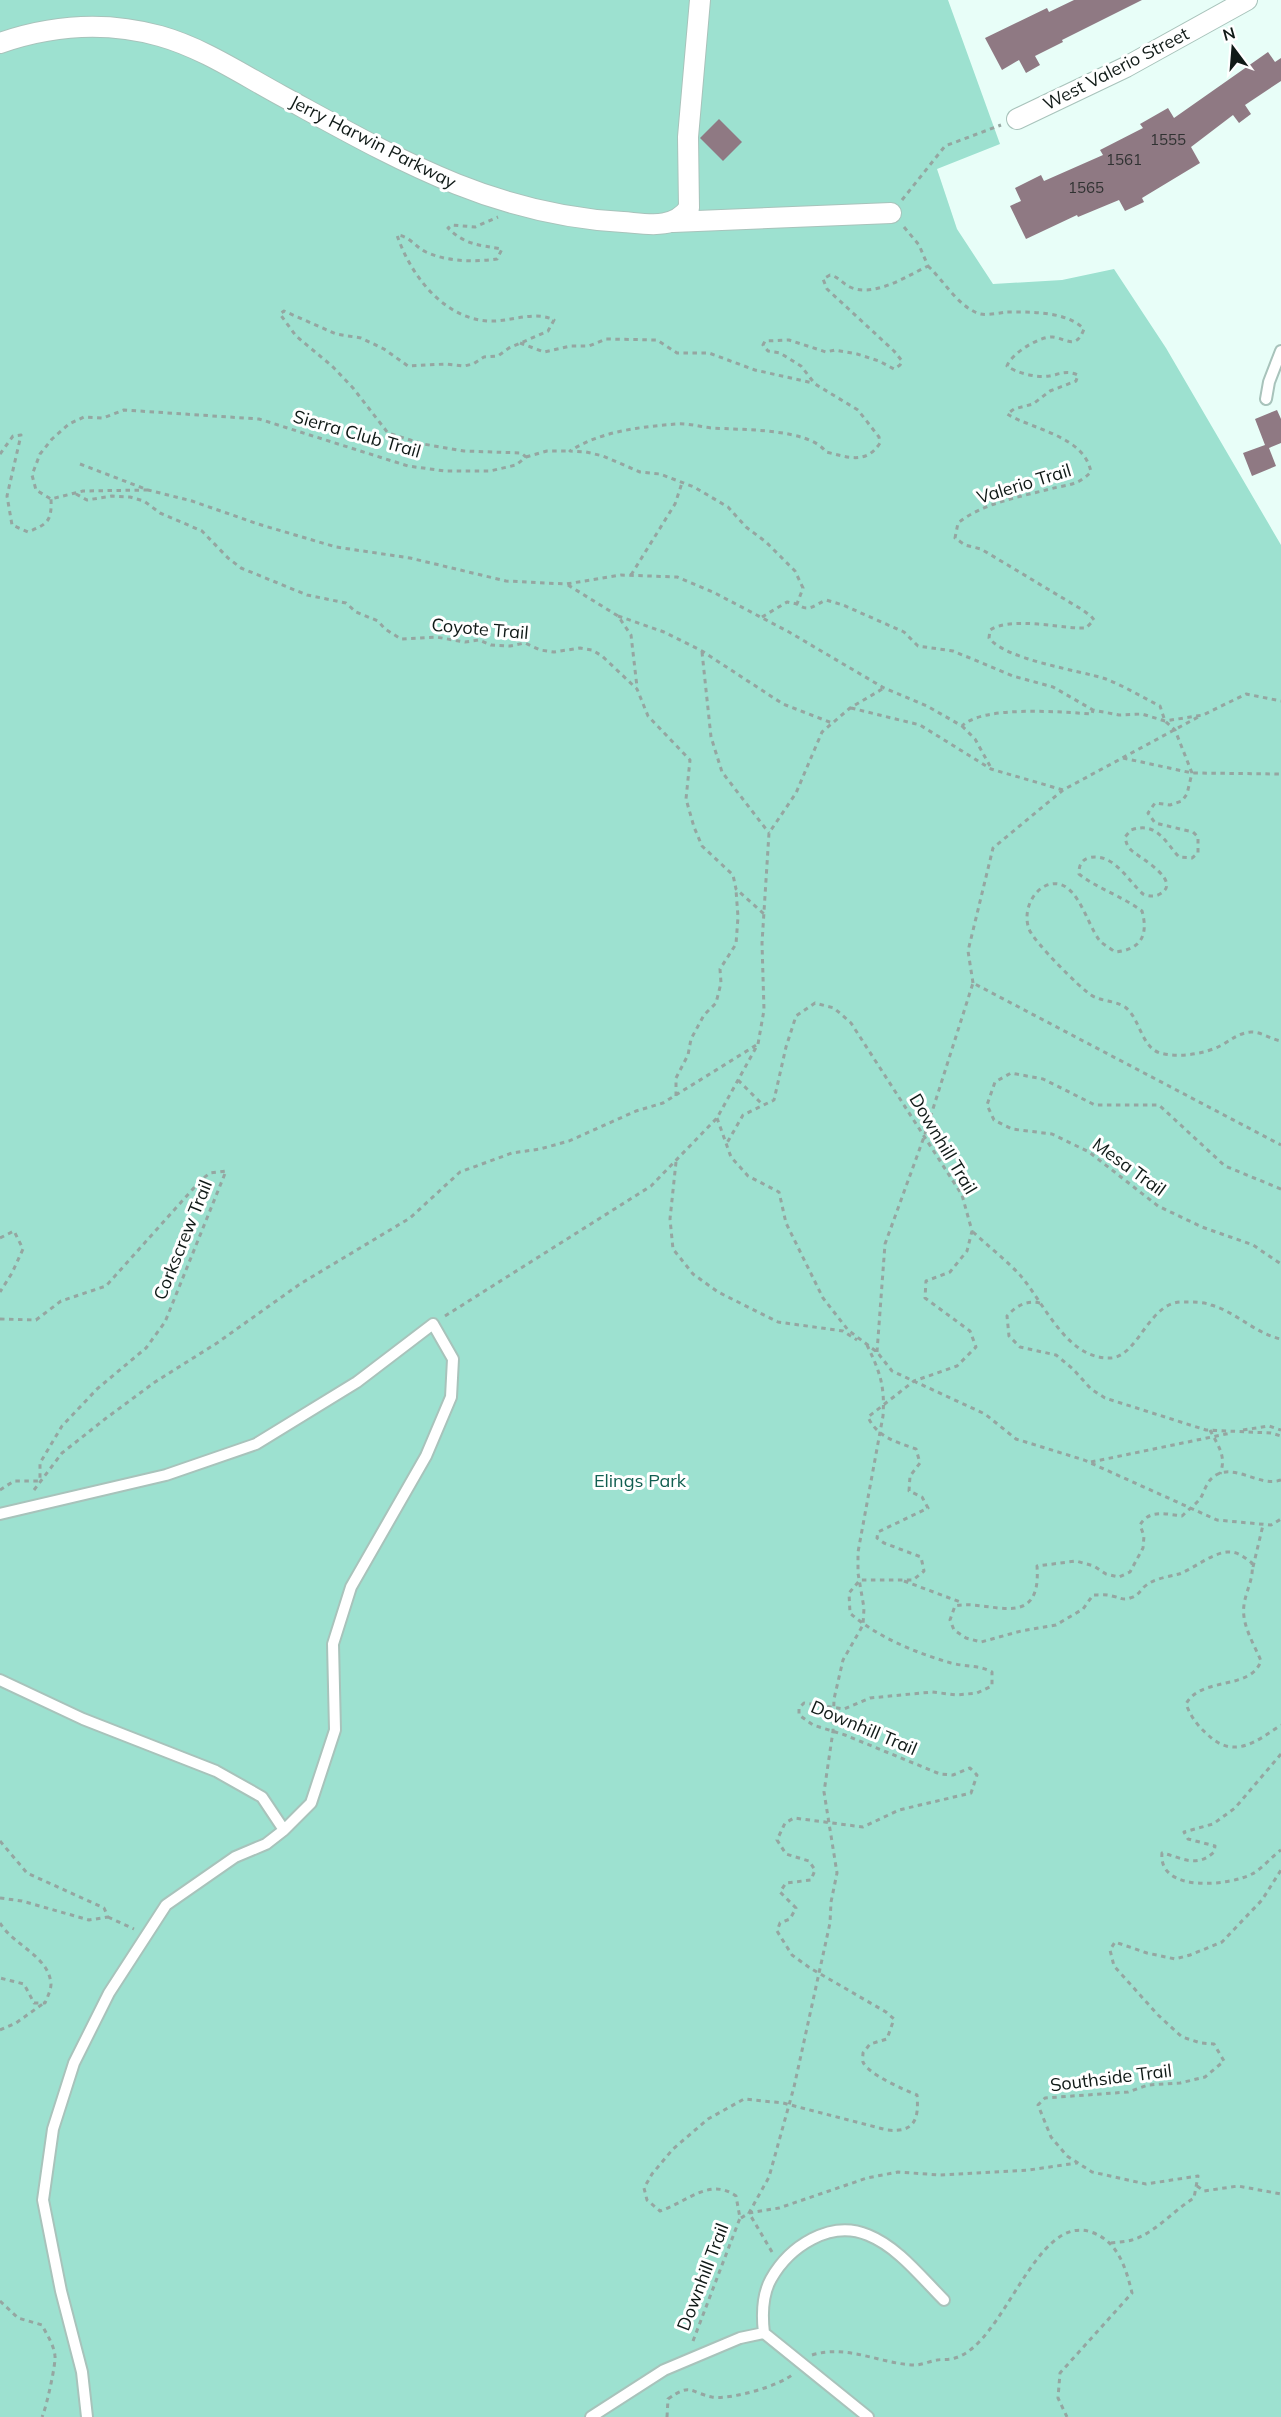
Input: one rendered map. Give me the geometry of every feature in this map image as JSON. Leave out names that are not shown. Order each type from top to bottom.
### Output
[{"type":"street","points":[[674,222],[689,208],[688,137],[700,0]]},
{"type":"street","name":"West Valerio Street","points":[[1017,119],[1126,67],[1247,0]]},
{"type":"street","name":"Jerry Harwin Parkway","points":[[0,44],[34,33],[68,27],[128,28],[161,36],[197,50],[436,177],[493,199],[521,206],[602,221],[662,225],[674,222],[891,213]]},
{"type":"lane","points":[[1266,399],[1269,382],[1281,351]]},
{"type":"lane","points":[[0,1514],[166,1475],[256,1444],[357,1382],[433,1324],[453,1359],[451,1397],[426,1456],[351,1587],[333,1644],[334,1730],[310,1803],[284,1830],[266,1844],[235,1857],[166,1905],[108,1993],[74,2063],[53,2129],[42,2200],[61,2291],[82,2372],[87,2417]]},
{"type":"lane","points":[[0,1680],[83,1719],[216,1771],[262,1797],[284,1830]]},
{"type":"lane","points":[[868,2417],[764,2333],[762,2321],[766,2292],[771,2279],[797,2249],[823,2234],[843,2231],[866,2234],[891,2247],[944,2300]]},
{"type":"lane","points":[[591,2417],[664,2370],[740,2338],[764,2333]]},
{"type":"path","points":[[815,384],[801,366],[780,353],[764,348],[765,341],[789,340],[826,352],[835,350],[857,354],[894,369],[900,365],[902,361],[859,317],[827,289],[823,279],[830,275],[840,278],[851,287],[880,289],[928,266],[919,244],[891,213],[945,146],[1017,119]]},
{"type":"path","name":"Sierra Club Trail","points":[[51,499],[36,490],[32,475],[40,454],[52,439],[69,424],[84,417],[103,418],[124,410],[259,419],[408,466],[445,471],[490,471],[516,465],[526,457],[521,453],[464,451],[423,444],[388,433],[353,388],[332,366],[296,336],[280,314],[284,311],[336,334],[361,338],[384,349],[408,366],[446,364],[464,366],[484,357],[498,356],[519,343],[548,331],[554,320],[546,316],[531,315],[493,321],[466,318],[443,303],[419,279],[403,252],[398,235],[408,238],[426,252],[473,262],[497,259],[502,249],[476,245],[459,239],[448,228],[452,225],[475,227],[521,206]]},
{"type":"path","name":"Valerio Trail","points":[[928,266],[956,298],[975,313],[1035,313],[1057,316],[1069,319],[1083,329],[1081,336],[1076,340],[1068,343],[1052,337],[1041,339],[1009,359],[1006,366],[1014,371],[1047,376],[1071,372],[1078,375],[1076,381],[1050,391],[1033,404],[1014,409],[1007,414],[1041,428],[1082,452],[1089,461],[1091,472],[1079,483],[1013,499],[974,513],[958,523],[955,538],[981,549],[1072,603],[1094,620],[1086,628],[1021,624],[997,625],[990,630],[988,638],[998,646],[1014,653],[1114,683],[1160,706],[1165,721]]},
{"type":"path","points":[[519,343],[544,352],[571,346],[589,346],[606,339],[657,340],[677,353],[709,353],[755,370],[815,384],[858,410],[879,437],[880,443],[867,456],[856,459],[826,452],[821,445],[778,431],[678,424],[596,437],[570,451]]},
{"type":"path","points":[[0,454],[13,436],[21,435],[7,496],[12,525],[28,532],[46,524],[52,513],[51,499],[83,491],[148,490]]},
{"type":"path","points":[[526,457],[547,451],[586,452],[603,456],[640,472],[660,474],[694,487],[728,507],[746,527],[766,542],[795,571],[803,588],[797,599],[798,603]]},
{"type":"path","points":[[80,464],[148,490],[192,501],[336,547],[410,558],[506,580],[566,584],[621,575],[676,577],[713,592],[761,617],[884,688],[927,706],[962,726],[975,740],[991,769]]},
{"type":"path","points":[[631,575],[675,504],[682,483]]},
{"type":"path","name":"Coyote Trail","points":[[74,494],[87,500],[112,496],[144,501],[160,513],[202,531],[241,568],[307,595],[346,603],[356,612],[378,621],[385,629],[401,639],[436,637],[465,642],[479,640],[491,645],[510,646],[525,643],[540,650],[554,652],[580,648],[592,650],[602,656],[637,689],[648,716],[690,760],[686,799],[702,846],[733,875],[736,889],[764,914]]},
{"type":"path","points":[[566,584],[618,616],[664,632],[702,651],[783,704],[832,723]]},
{"type":"path","points":[[761,617],[787,602],[798,603],[803,608],[810,609],[826,600],[843,604],[904,632],[918,646],[953,651],[1013,676],[1053,687],[1093,710],[1119,715],[1142,714],[1165,721],[1175,730],[1192,773],[1187,794],[1182,801],[1170,805],[1155,803],[1148,813],[1155,823],[1193,832],[1198,837],[1198,853],[1192,858],[1179,857],[1165,838],[1147,828],[1131,830],[1125,837],[1127,844],[1132,851],[1161,871],[1165,881],[1164,890],[1158,895],[1150,896],[1143,894],[1114,864],[1100,858],[1091,857],[1083,860],[1079,867],[1079,874],[1142,911],[1145,933],[1139,942],[1128,951],[1115,952],[1100,941],[1074,893],[1067,887],[1055,883],[1045,886],[1030,898],[1029,928],[1042,946],[1089,994],[1104,1002],[1114,1002],[1126,1008],[1138,1024],[1148,1045],[1158,1052],[1195,1054],[1210,1050],[1242,1034],[1262,1033],[1281,1041]]},
{"type":"path","points":[[618,616],[631,635],[637,689]]},
{"type":"path","points":[[702,651],[711,736],[722,772],[769,833]]},
{"type":"path","points":[[433,1324],[651,1186],[717,1118],[758,1044],[764,1010],[764,914],[769,833],[796,793],[822,732],[850,708],[884,688]]},
{"type":"path","points":[[877,1352],[885,1244],[924,1137],[973,983],[968,951],[993,848],[1063,790],[1203,715],[1246,694],[1281,701]]},
{"type":"path","points":[[850,708],[920,725],[991,769],[1063,790]]},
{"type":"path","points":[[962,726],[969,719],[1013,711],[1092,714],[1093,710]]},
{"type":"path","points":[[1165,721],[1203,715]]},
{"type":"path","points":[[1123,758],[1192,773],[1281,774]]},
{"type":"path","points":[[676,1096],[676,1078],[688,1055],[691,1039],[704,1015],[716,1004],[722,982],[720,969],[736,944],[738,917],[736,889]]},
{"type":"path","points":[[973,983],[1281,1145]]},
{"type":"path","name":"Downhill Trail","points":[[727,1143],[743,1115],[774,1100],[786,1047],[796,1016],[815,1003],[834,1008],[851,1023],[962,1195],[972,1231]]},
{"type":"path","points":[[0,1490],[14,1481],[40,1481],[51,1471],[62,1453],[155,1382],[218,1343],[300,1284],[410,1218],[460,1172],[512,1153],[540,1149],[569,1141],[620,1117],[663,1103],[758,1044]]},
{"type":"path","name":"Mesa Trail","points":[[1281,1189],[1225,1166],[1159,1105],[1095,1105],[1043,1079],[1011,1073],[995,1082],[987,1105],[994,1120],[1012,1129],[1052,1134],[1089,1152],[1158,1206],[1202,1227],[1253,1245],[1281,1264]]},
{"type":"path","points":[[738,1080],[764,1105]]},
{"type":"path","points":[[717,1118],[731,1157],[748,1176],[779,1192],[786,1223],[823,1298],[848,1330],[877,1352],[892,1371],[985,1414],[1016,1439],[1089,1462],[1217,1520],[1271,1526],[1281,1519]]},
{"type":"path","points":[[676,1161],[670,1219],[673,1249],[693,1274],[718,1292],[778,1322],[843,1331],[877,1352]]},
{"type":"path","name":"Corkscrew Trail","points":[[0,1319],[36,1320],[61,1301],[106,1286],[201,1180],[210,1173],[226,1171],[165,1322],[146,1348],[97,1389],[62,1426],[40,1463],[40,1481]]},
{"type":"path","points":[[0,1238],[14,1231],[23,1249],[0,1292]]},
{"type":"path","points":[[863,1624],[850,1613],[849,1593],[860,1580],[913,1580],[924,1571],[921,1557],[884,1543],[877,1538],[878,1532],[928,1508],[922,1497],[909,1491],[910,1476],[920,1463],[916,1449],[888,1439],[872,1426],[868,1416],[914,1381],[957,1366],[976,1347],[970,1331],[926,1298],[926,1281],[950,1272],[967,1251],[972,1231],[1019,1275],[1061,1331],[1077,1347],[1095,1357],[1114,1358],[1131,1346],[1161,1308],[1181,1301],[1211,1305],[1281,1339]]},
{"type":"path","points":[[1041,1303],[1032,1301],[1015,1307],[1007,1316],[1009,1336],[1020,1347],[1056,1355],[1073,1369],[1091,1389],[1106,1398],[1210,1430],[1270,1433],[1281,1436]]},
{"type":"path","points":[[749,2213],[769,2177],[789,2105],[820,1974],[837,1873],[824,1792],[833,1731],[834,1707],[843,1660],[863,1624],[864,1608],[858,1552],[881,1433],[884,1404],[880,1373],[867,1345]]},
{"type":"path","points":[[1089,1462],[1239,1431],[1269,1426],[1281,1430]]},
{"type":"path","points":[[1210,1430],[1221,1449],[1223,1459],[1220,1474]]},
{"type":"path","points":[[900,1579],[965,1604],[1003,1610],[1021,1607],[1029,1601],[1037,1588],[1037,1566],[1076,1561],[1119,1577],[1130,1572],[1143,1548],[1144,1536],[1140,1525],[1145,1517],[1154,1513],[1182,1516],[1199,1499],[1211,1479],[1220,1474],[1234,1472],[1266,1482],[1281,1480]]},
{"type":"path","points":[[1253,1569],[1263,1525]]},
{"type":"path","points":[[965,1604],[955,1605],[950,1620],[954,1630],[966,1638],[981,1642],[1021,1631],[1056,1625],[1083,1609],[1093,1596],[1111,1595],[1129,1599],[1141,1593],[1144,1587],[1165,1577],[1180,1574],[1227,1552],[1242,1555],[1252,1563],[1254,1575],[1243,1607],[1246,1624],[1261,1661],[1259,1665],[1237,1680],[1202,1689],[1190,1697],[1186,1704],[1192,1719],[1201,1729],[1213,1740],[1231,1749],[1249,1744],[1281,1725]]},
{"type":"path","name":"Downhill Trail","points":[[686,2360],[740,2218],[736,2196],[725,2188],[708,2189],[660,2211],[647,2200],[644,2188],[652,2174],[673,2149],[708,2119],[744,2099],[789,2105],[901,2132],[912,2124],[919,2114],[917,2095],[902,2089],[871,2070],[863,2062],[862,2053],[870,2044],[887,2039],[894,2019],[792,1955],[777,1931],[780,1923],[790,1919],[796,1908],[780,1892],[786,1883],[811,1880],[815,1870],[809,1861],[786,1854],[777,1840],[785,1823],[794,1818],[863,1827],[899,1810],[971,1793],[977,1775],[970,1768],[953,1775],[940,1774],[813,1725],[799,1715],[799,1708],[804,1703],[844,1708],[870,1698],[932,1692],[957,1695],[977,1693],[992,1686],[992,1672],[980,1666],[963,1666],[943,1660],[883,1636],[863,1624]]},
{"type":"path","points":[[1281,1754],[1236,1808],[1213,1824],[1184,1832],[1188,1839],[1215,1846],[1214,1852],[1208,1858],[1184,1862],[1162,1853],[1161,1862],[1167,1872],[1186,1881],[1203,1884],[1233,1882],[1254,1873],[1281,1850]]},
{"type":"path","points":[[0,1841],[27,1873],[104,1908],[108,1917]]},
{"type":"path","name":"Southside Trail","points":[[1197,2186],[1198,2176],[1146,2184],[1092,2172],[1066,2156],[1051,2137],[1038,2105],[1045,2098],[1128,2092],[1148,2085],[1180,2083],[1205,2077],[1224,2061],[1214,2044],[1201,2043],[1182,2037],[1128,1984],[1114,1966],[1110,1950],[1115,1942],[1146,1953],[1175,1959],[1222,1942],[1262,1900],[1281,1870]]},
{"type":"path","points":[[0,1898],[22,1901],[89,1920],[108,1917],[146,1934]]},
{"type":"path","points":[[0,1923],[5,1931],[43,1965],[51,1985],[45,2003],[16,2023],[0,2030]]},
{"type":"path","points":[[0,1978],[24,1984],[34,2003],[45,2003]]},
{"type":"path","points":[[740,2218],[749,2213],[779,2208],[867,2178],[898,2172],[951,2174],[1029,2170],[1077,2163]]},
{"type":"path","points":[[1111,2243],[1135,2239],[1155,2228],[1178,2207],[1194,2198],[1197,2186],[1204,2192],[1238,2186],[1281,2194]]},
{"type":"path","points":[[749,2213],[780,2267]]},
{"type":"path","points":[[667,2417],[669,2399],[678,2392],[694,2389],[713,2397],[753,2391],[785,2381],[803,2366],[810,2355],[834,2351],[916,2365],[955,2358],[970,2351],[1001,2316],[1022,2281],[1050,2243],[1065,2234],[1083,2229],[1100,2235],[1111,2243],[1125,2265],[1132,2293],[1060,2373],[1058,2398],[1067,2417]]},
{"type":"path","points":[[0,2301],[18,2318],[42,2325],[51,2342],[55,2358],[46,2408],[42,2417]]},
{"type":"green space","name":"Elings Park","points":[[0,0],[948,0],[1000,144],[937,169],[957,229],[993,284],[1062,280],[1114,269],[1166,348],[1281,545],[1281,2417],[0,2417]]},
{"type":"building","points":[[1074,0],[1142,0],[1035,56],[1040,65],[1026,73],[1019,60],[1002,70],[985,38],[1047,8],[1049,12]]},
{"type":"building","points":[[1268,52],[1275,62],[1281,58],[1281,81],[1245,105],[1251,114],[1239,123],[1233,115],[1191,147],[1200,163],[1142,198],[1144,202],[1125,211],[1119,200],[1078,217],[1077,215],[1026,239],[1010,206],[1021,201],[1015,188],[1041,175],[1044,181],[1103,155],[1100,150],[1143,128],[1140,124],[1168,108],[1174,118]]},
{"type":"building","points":[[719,119],[742,142],[723,161],[700,138]]},
{"type":"building","points":[[1277,410],[1281,419],[1281,443],[1269,448],[1276,466],[1252,476],[1243,453],[1265,445],[1255,419]]}]
